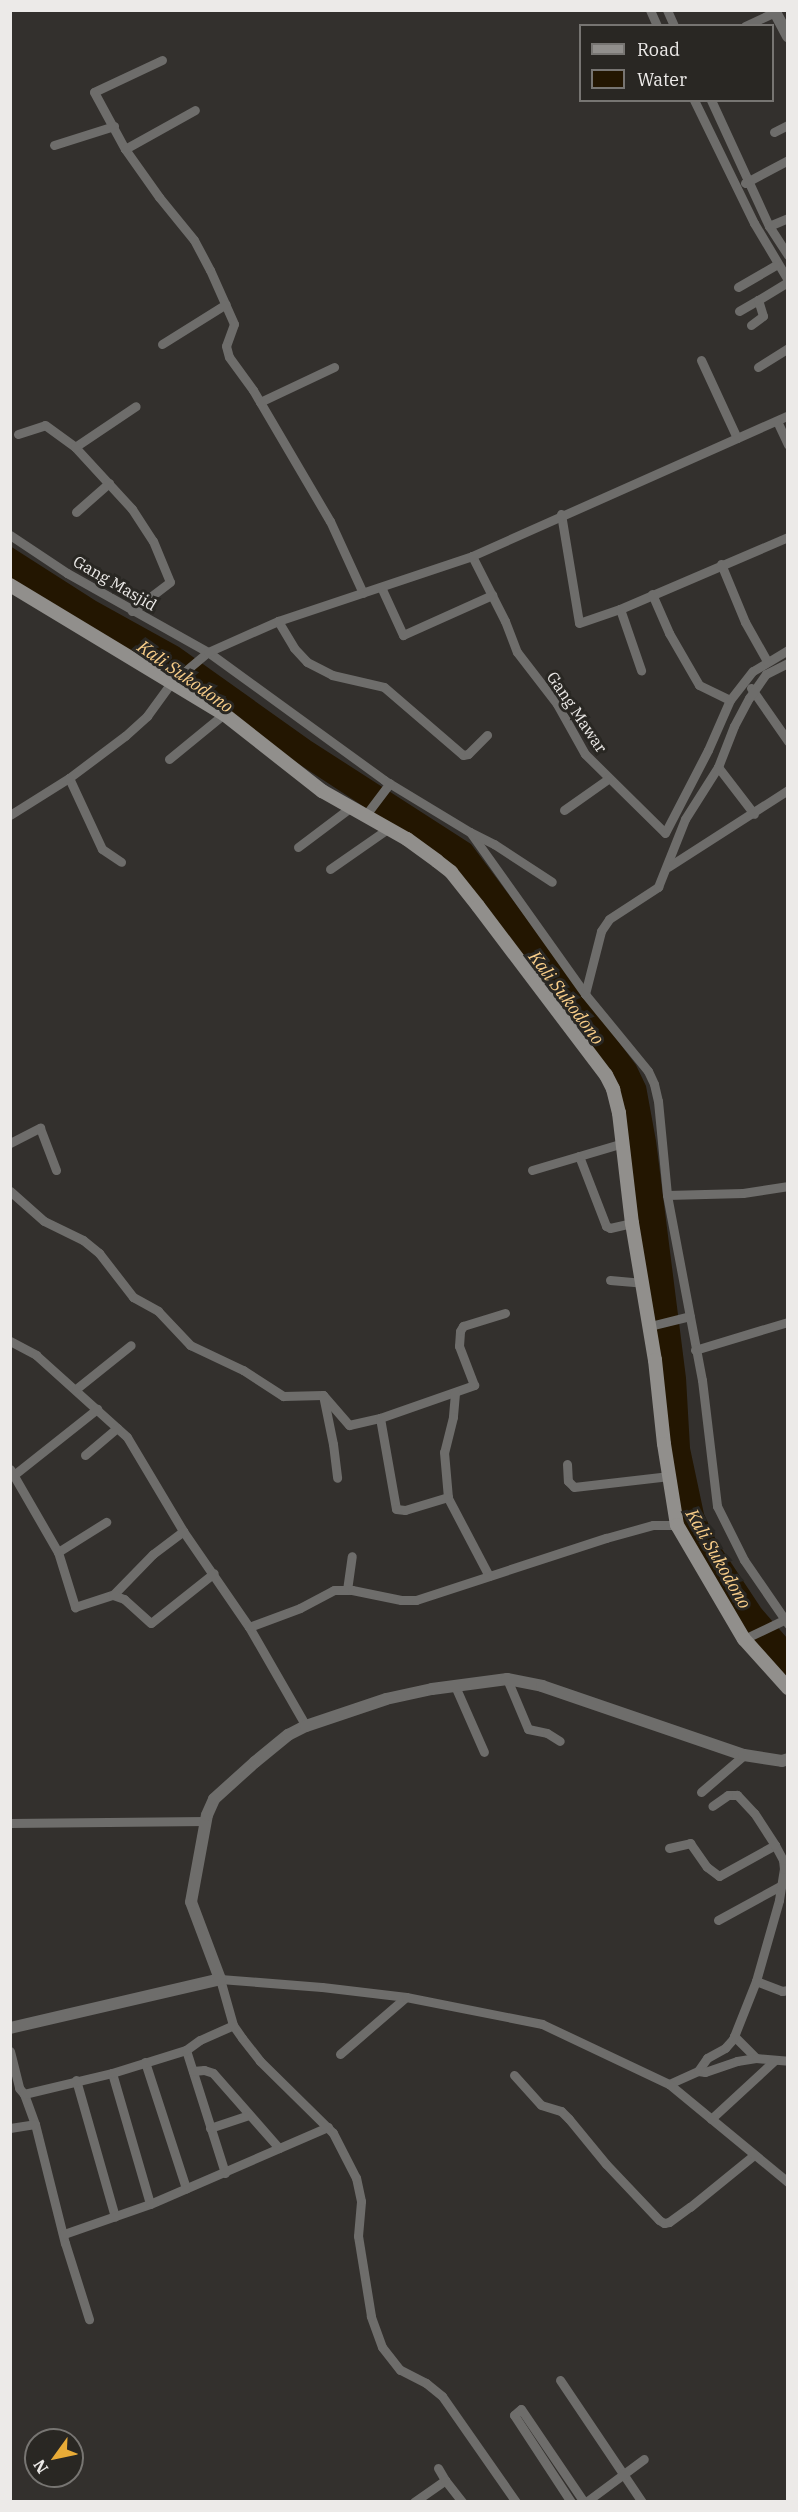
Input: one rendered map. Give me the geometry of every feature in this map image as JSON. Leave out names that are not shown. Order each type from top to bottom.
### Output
[{"type":"main road","points":[[12,588],[224,714],[322,791],[350,808],[367,814],[451,872],[590,1053],[613,1089],[623,1143],[632,1223],[651,1326],[677,1525],[746,1638],[788,1688]]},
{"type":"street","points":[[650,10],[656,24]]},
{"type":"street","points":[[667,10],[673,24]]},
{"type":"street","points":[[749,24],[774,11],[788,36]]},
{"type":"street","points":[[162,60],[94,92],[125,149],[159,197],[194,240],[226,304],[234,329],[227,342],[228,352],[330,521],[363,593]]},
{"type":"street","points":[[695,102],[744,183]]},
{"type":"street","points":[[712,102],[776,265],[788,281],[739,311]]},
{"type":"street","points":[[125,149],[195,110]]},
{"type":"street","points":[[774,132],[788,125]]},
{"type":"street","points":[[54,145],[114,126]]},
{"type":"street","points":[[744,183],[788,160]]},
{"type":"street","points":[[759,218],[769,226],[788,255]]},
{"type":"street","points":[[769,226],[788,218]]},
{"type":"street","points":[[738,287],[776,265]]},
{"type":"street","points":[[751,325],[763,316],[758,300]]},
{"type":"street","points":[[162,344],[226,304]]},
{"type":"street","points":[[758,367],[788,348]]},
{"type":"street","points":[[700,360],[737,438]]},
{"type":"street","points":[[260,402],[334,367]]},
{"type":"street","points":[[75,447],[136,406]]},
{"type":"street","points":[[10,815],[69,778],[125,736],[147,716],[172,682],[206,654],[278,621],[472,556],[561,514],[788,415]]},
{"type":"street","points":[[777,421],[788,445]]},
{"type":"street","points":[[18,434],[45,425],[75,447],[132,509],[153,541],[171,579],[169,583],[132,611]]},
{"type":"street","points":[[76,512],[109,483]]},
{"type":"street","points":[[561,514],[577,622],[581,623],[620,609],[788,537]]},
{"type":"street","name":"Gang Masjid","points":[[10,535],[67,573],[206,654],[389,785],[494,844],[552,882]]},
{"type":"street","name":"Gang Mawar","points":[[472,556],[520,657],[557,704],[585,754],[666,834],[730,700]]},
{"type":"street","points":[[721,564],[745,622],[767,661]]},
{"type":"street","points":[[381,587],[404,636],[492,595]]},
{"type":"street","points":[[652,594],[669,633],[699,685],[730,700],[766,674],[788,663]]},
{"type":"street","points":[[620,609],[641,670]]},
{"type":"street","points":[[278,621],[294,648],[307,662],[332,675],[384,687],[463,755],[468,754],[487,735]]},
{"type":"street","points":[[581,988],[601,931],[609,919],[655,891],[668,867],[685,819],[718,767],[749,685],[767,661],[788,650]]},
{"type":"street","points":[[749,685],[788,741]]},
{"type":"street","points":[[169,759],[224,714]]},
{"type":"street","points":[[718,767],[754,814]]},
{"type":"street","points":[[69,778],[102,849],[121,862]]},
{"type":"street","points":[[564,810],[608,779]]},
{"type":"street","points":[[367,814],[389,785]]},
{"type":"street","points":[[668,867],[754,814],[788,790]]},
{"type":"street","points":[[298,847],[350,808]]},
{"type":"street","points":[[330,869],[389,828]]},
{"type":"street","points":[[470,832],[581,988],[652,1078],[686,1318],[702,1380],[717,1506],[744,1560],[784,1621],[746,1638]]},
{"type":"street","points":[[10,1143],[40,1128],[56,1170]]},
{"type":"street","points":[[532,1170],[623,1143]]},
{"type":"street","points":[[579,1156],[606,1226],[610,1228],[632,1223]]},
{"type":"street","points":[[667,1195],[743,1193],[788,1186]]},
{"type":"street","points":[[10,1191],[44,1221],[83,1240],[99,1253],[133,1297],[158,1311],[190,1345],[243,1370],[283,1396],[323,1395]]},
{"type":"street","points":[[610,1280],[643,1283]]},
{"type":"street","points":[[323,1395],[348,1424],[380,1418],[455,1393],[474,1384],[459,1346],[460,1331],[463,1326],[505,1313]]},
{"type":"street","points":[[651,1326],[686,1318]]},
{"type":"street","points":[[695,1350],[788,1322]]},
{"type":"street","points":[[10,1341],[36,1355],[127,1437],[183,1531],[249,1627],[303,1721]]},
{"type":"street","points":[[76,1389],[131,1345]]},
{"type":"street","points":[[455,1393],[453,1417],[444,1452],[448,1497],[489,1576]]},
{"type":"street","points":[[323,1395],[337,1478]]},
{"type":"street","points":[[97,1409],[13,1472],[58,1552],[67,1574],[74,1607],[113,1595],[153,1554],[183,1531]]},
{"type":"street","points":[[380,1418],[396,1509],[405,1510],[448,1497]]},
{"type":"street","points":[[85,1455],[117,1428]]},
{"type":"street","points":[[567,1464],[568,1481],[574,1487],[669,1476]]},
{"type":"street","points":[[58,1552],[106,1522]]},
{"type":"street","points":[[249,1627],[300,1608],[334,1590],[401,1600],[416,1600],[571,1548],[653,1525],[677,1525]]},
{"type":"street","points":[[346,1590],[352,1556]]},
{"type":"street","points":[[113,1595],[123,1599],[151,1623],[214,1573]]},
{"type":"street","points":[[507,1679],[528,1729],[547,1733],[560,1741]]},
{"type":"street","points":[[516,2502],[442,2396],[426,2383],[400,2370],[382,2348],[374,2330],[358,2236],[361,2201],[356,2178],[339,2142],[328,2127],[260,2061],[233,2025],[220,1979],[191,1902],[206,1821],[214,1799],[303,1721],[386,1699],[507,1679],[542,1686],[744,1755],[782,1761],[788,1759]]},
{"type":"street","points":[[455,1686],[484,1752]]},
{"type":"street","points":[[701,1792],[744,1755]]},
{"type":"street","points":[[698,2071],[707,2058],[725,2048],[734,2036],[756,1981],[782,1885],[783,1860],[754,1813],[737,1795],[728,1795],[712,1806]]},
{"type":"street","points":[[10,1823],[206,1821]]},
{"type":"street","points":[[669,1848],[690,1843],[707,1867],[719,1876],[775,1845]]},
{"type":"street","points":[[718,1920],[782,1885]]},
{"type":"street","points":[[10,2028],[220,1979],[322,1987],[406,1997],[542,2025],[605,2052],[669,2084],[788,2182]]},
{"type":"street","points":[[756,1981],[782,1991],[788,1990]]},
{"type":"street","points":[[340,2054],[406,1997]]},
{"type":"street","points":[[24,2094],[112,2073],[186,2050],[200,2040],[233,2025]]},
{"type":"street","points":[[734,2036],[756,2058]]},
{"type":"street","points":[[186,2050],[225,2173]]},
{"type":"street","points":[[10,2051],[19,2088],[24,2094],[35,2124],[89,2319]]},
{"type":"street","points":[[669,2084],[698,2071],[756,2058],[788,2061]]},
{"type":"street","points":[[711,2119],[775,2060]]},
{"type":"street","points":[[145,2062],[186,2188]]},
{"type":"street","points":[[193,2071],[204,2070],[213,2073],[279,2148]]},
{"type":"street","points":[[112,2073],[150,2204]]},
{"type":"street","points":[[514,2075],[541,2105],[561,2111],[606,2164],[664,2223],[690,2207],[754,2155]]},
{"type":"street","points":[[76,2080],[115,2217]]},
{"type":"street","points":[[210,2128],[249,2115]]},
{"type":"street","points":[[10,2128],[35,2124]]},
{"type":"street","points":[[64,2234],[150,2204],[328,2127]]},
{"type":"street","points":[[560,2379],[642,2502]]},
{"type":"street","points":[[571,2502],[514,2415],[521,2409],[584,2502],[644,2459]]},
{"type":"street","points":[[438,2468],[462,2502]]},
{"type":"street","points":[[414,2502],[445,2480]]},
{"type":"water","name":"Kali Sukodono","points":[[10,546],[96,601],[179,647],[311,741],[471,844],[636,1065],[646,1086],[656,1141],[686,1378],[690,1448],[704,1514],[716,1540],[761,1608],[787,1638],[787,1682],[755,1647],[679,1520],[629,1152],[614,1085],[449,867],[401,831],[279,751],[11,580]]}]
